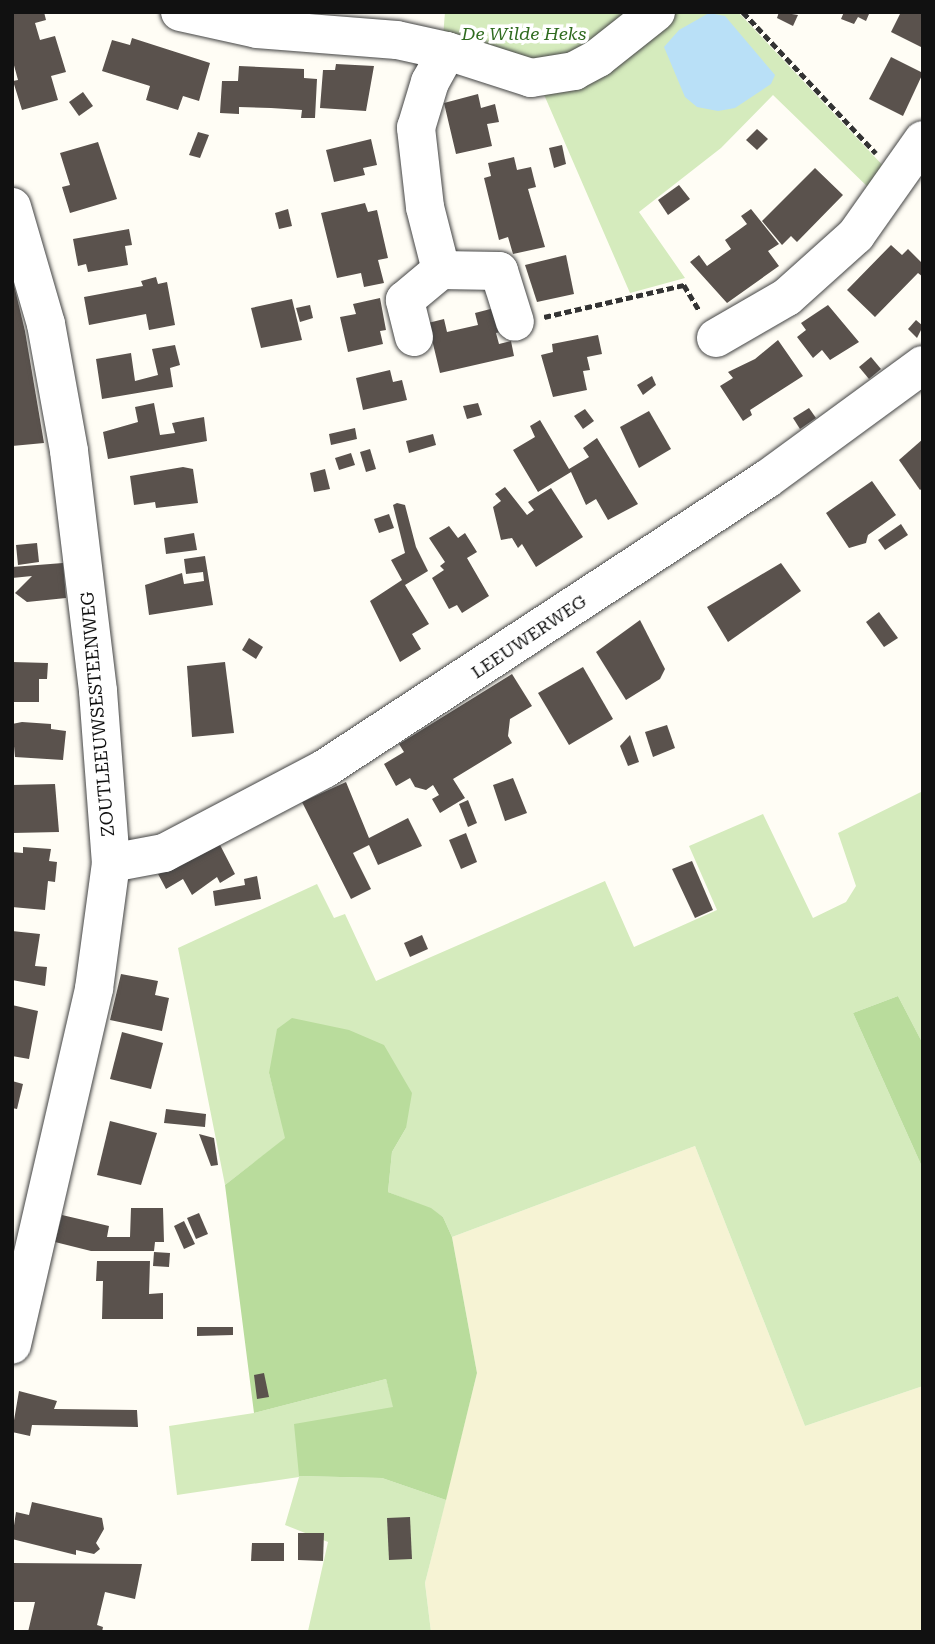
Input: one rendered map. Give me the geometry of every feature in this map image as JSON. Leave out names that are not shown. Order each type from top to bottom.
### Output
[{"type":"street","points":[[180,12],[244,27],[397,40],[447,51],[510,75],[551,75],[598,58],[656,12]]},
{"type":"street","points":[[441,270],[425,207],[416,128],[430,82],[447,51]]},
{"type":"street","points":[[716,338],[787,297],[856,235],[923,140]]},
{"type":"street","name":"ZOUTLEEUWSESTEENWEG","points":[[12,207],[46,324],[69,451],[100,704],[111,863],[94,989],[12,1345]]},
{"type":"street","points":[[414,337],[405,300],[441,270],[499,271],[516,322]]},
{"type":"street","name":"LEEUWERWEG","points":[[111,863],[163,853],[324,769],[767,479],[923,365]]},
{"type":"path","points":[[743,12],[899,177]]},
{"type":"path","points":[[516,322],[684,285],[716,338]]},
{"type":"shaded area","points":[[695,1146],[805,1426],[923,1386],[923,1632],[431,1632],[425,1583],[477,1373],[452,1237]]},
{"type":"green space","name":"De Wilde Heks","points":[[445,12],[631,12],[581,53],[550,63],[443,37]]},
{"type":"green space","points":[[673,12],[738,12],[889,172],[873,192],[773,95],[721,148],[639,212],[685,278],[630,293],[542,90]]},
{"type":"green space","points":[[923,791],[923,1044],[898,996],[853,1013],[923,1169],[923,1386],[805,1426],[695,1146],[452,1237],[443,1217],[431,1209],[388,1192],[392,1152],[406,1128],[269,1073],[286,1138],[225,1185],[178,948],[317,884],[334,918],[345,914],[376,981],[605,881],[634,947],[717,910],[689,846],[763,814],[813,918],[846,902],[856,886],[838,833]]},
{"type":"green space","points":[[898,996],[923,1044],[923,1169],[853,1013]]},
{"type":"green space","points":[[292,1018],[349,1030],[384,1045],[412,1093],[406,1128],[392,1152],[388,1192],[431,1208],[443,1217],[452,1237],[477,1373],[446,1500],[382,1478],[299,1476],[294,1424],[393,1407],[386,1379],[254,1413],[225,1185],[285,1138],[269,1073],[277,1029]]},
{"type":"green space","points":[[386,1379],[394,1407],[299,1476],[382,1478],[446,1500],[425,1583],[431,1632],[308,1631],[328,1542],[285,1525],[299,1477],[177,1495],[169,1426],[254,1413]]},
{"type":"water","points":[[709,13],[725,16],[775,75],[771,84],[735,108],[718,111],[697,107],[685,97],[664,47],[679,30]]},
{"type":"building","points":[[12,12],[44,12],[46,20],[35,23],[40,40],[55,36],[66,72],[51,76],[58,100],[22,110],[13,81],[18,80],[12,58]]},
{"type":"building","points":[[779,12],[798,15],[793,26],[777,18]]},
{"type":"building","points":[[844,12],[869,14],[866,21],[858,17],[854,24],[841,19]]},
{"type":"building","points":[[901,12],[923,12],[923,48],[891,32]]},
{"type":"building","points":[[132,38],[210,63],[199,101],[183,96],[178,110],[146,100],[150,86],[102,71],[112,40],[130,45]]},
{"type":"building","points":[[891,57],[923,73],[903,116],[869,99]]},
{"type":"building","points":[[336,64],[374,66],[366,111],[320,108],[323,70],[335,70]]},
{"type":"building","points":[[239,66],[304,69],[304,78],[317,79],[315,118],[301,118],[302,110],[271,108],[239,107],[239,114],[220,113],[222,81],[238,81]]},
{"type":"building","points":[[83,92],[93,106],[79,116],[69,102]]},
{"type":"building","points":[[478,94],[481,108],[495,104],[499,122],[487,124],[492,146],[456,154],[444,103]]},
{"type":"building","points":[[757,129],[768,139],[757,150],[746,140]]},
{"type":"building","points":[[198,132],[209,135],[200,158],[189,155]]},
{"type":"building","points":[[371,139],[377,165],[363,168],[365,175],[334,182],[326,150]]},
{"type":"building","points":[[98,142],[117,199],[70,213],[62,187],[70,185],[60,153]]},
{"type":"building","points":[[562,145],[566,164],[554,168],[549,148]]},
{"type":"building","points":[[514,157],[517,170],[531,167],[536,187],[528,189],[545,247],[513,254],[508,237],[499,240],[484,178],[491,176],[488,163]]},
{"type":"building","points":[[815,168],[843,195],[797,242],[791,236],[782,245],[762,221]]},
{"type":"building","points":[[679,185],[690,199],[668,215],[658,200]]},
{"type":"building","points":[[365,203],[368,212],[377,210],[388,258],[378,260],[384,283],[364,287],[361,273],[337,278],[321,213]]},
{"type":"building","points":[[288,209],[292,226],[279,229],[275,213]]},
{"type":"building","points":[[751,209],[779,244],[768,251],[779,266],[727,303],[690,262],[699,255],[707,266],[731,249],[725,240],[747,224],[741,216]]},
{"type":"building","points":[[129,229],[132,245],[125,246],[128,265],[88,272],[86,264],[78,266],[73,239]]},
{"type":"building","points":[[891,245],[902,255],[908,249],[923,264],[923,277],[918,273],[875,317],[847,290]]},
{"type":"building","points":[[566,255],[574,294],[537,302],[525,265]]},
{"type":"building","points":[[156,277],[158,284],[167,282],[175,325],[149,330],[146,314],[89,325],[84,297],[143,286],[141,281]]},
{"type":"building","points":[[13,281],[25,331],[44,443],[12,446]]},
{"type":"building","points":[[380,298],[386,330],[380,331],[383,344],[348,352],[340,317],[356,314],[353,304]]},
{"type":"building","points":[[292,299],[302,340],[261,348],[251,308]]},
{"type":"building","points":[[310,305],[313,318],[300,322],[296,308]]},
{"type":"building","points":[[828,305],[859,342],[830,360],[822,350],[813,358],[797,337],[806,330],[801,323]]},
{"type":"building","points":[[502,306],[508,330],[496,333],[499,344],[511,341],[514,356],[440,373],[428,323],[444,319],[447,332],[478,325],[475,313]]},
{"type":"building","points":[[916,320],[923,326],[917,338],[908,329]]},
{"type":"building","points":[[598,335],[602,354],[587,357],[590,370],[583,371],[587,390],[553,397],[541,355],[553,352],[552,344]]},
{"type":"building","points":[[778,340],[803,376],[750,410],[752,415],[743,421],[720,386],[733,378],[728,372],[755,359]]},
{"type":"building","points":[[175,345],[180,365],[170,368],[173,387],[102,399],[96,359],[131,353],[135,381],[158,375],[152,349]]},
{"type":"building","points":[[871,357],[881,369],[869,379],[859,367]]},
{"type":"building","points":[[390,370],[393,382],[402,380],[407,400],[363,410],[356,378]]},
{"type":"building","points":[[652,376],[656,385],[643,395],[637,385]]},
{"type":"building","points":[[154,403],[160,435],[175,433],[172,423],[204,417],[207,441],[108,459],[103,432],[138,422],[135,407]]},
{"type":"building","points":[[478,403],[482,415],[467,419],[463,406]]},
{"type":"building","points":[[809,408],[816,418],[800,429],[793,418]]},
{"type":"building","points":[[585,409],[594,421],[583,429],[574,416]]},
{"type":"building","points":[[649,411],[671,449],[639,468],[620,427]]},
{"type":"building","points":[[540,420],[569,469],[589,457],[583,448],[597,438],[638,504],[608,520],[596,499],[586,505],[571,472],[538,492],[513,450],[535,437],[530,426]]},
{"type":"building","points":[[355,428],[357,439],[331,445],[329,434]]},
{"type":"building","points":[[433,434],[436,445],[409,453],[406,441]]},
{"type":"building","points":[[923,439],[923,488],[920,490],[899,460]]},
{"type":"building","points":[[370,449],[376,469],[366,472],[360,452]]},
{"type":"building","points":[[351,453],[355,465],[339,470],[335,458]]},
{"type":"building","points":[[183,467],[193,469],[198,503],[156,508],[155,502],[134,505],[130,476]]},
{"type":"building","points":[[325,469],[330,489],[314,492],[310,473]]},
{"type":"building","points":[[872,481],[896,515],[868,535],[866,543],[849,548],[826,513]]},
{"type":"building","points":[[505,487],[527,515],[534,510],[528,502],[551,488],[583,537],[536,567],[522,544],[518,548],[512,538],[501,540],[493,507],[501,501],[495,494]]},
{"type":"building","points":[[393,505],[405,505],[416,547],[428,571],[405,585],[429,624],[412,634],[421,649],[400,662],[370,601],[402,580],[391,560],[405,553]]},
{"type":"building","points":[[389,514],[394,528],[379,533],[374,519]]},
{"type":"building","points":[[901,524],[908,535],[885,550],[878,540]]},
{"type":"building","points":[[449,526],[458,538],[465,533],[477,552],[467,558],[489,596],[462,613],[457,605],[449,609],[432,578],[444,570],[440,566],[445,562],[429,538]]},
{"type":"building","points":[[194,533],[197,550],[166,554],[164,538]]},
{"type":"building","points":[[37,543],[39,562],[18,565],[16,545]]},
{"type":"building","points":[[205,556],[213,605],[149,615],[145,585],[182,573],[184,584],[204,581],[203,572],[186,574],[184,559]]},
{"type":"building","points":[[63,563],[66,598],[27,602],[15,593],[32,576],[12,578],[12,567]]},
{"type":"building","points":[[781,563],[801,591],[728,642],[707,607]]},
{"type":"building","points":[[879,612],[898,638],[884,647],[866,622]]},
{"type":"building","points":[[640,620],[665,669],[660,679],[626,700],[596,652]]},
{"type":"building","points":[[249,638],[263,647],[256,659],[242,650]]},
{"type":"building","points":[[12,662],[48,663],[47,679],[39,679],[39,702],[12,702]]},
{"type":"building","points":[[225,662],[234,733],[192,737],[187,666]]},
{"type":"building","points":[[583,667],[613,719],[569,745],[538,693]]},
{"type":"building","points":[[512,674],[532,706],[510,719],[508,736],[512,743],[453,779],[465,798],[440,813],[432,799],[439,795],[433,785],[426,790],[415,787],[410,778],[396,786],[384,764],[404,752],[399,744]]},
{"type":"building","points":[[12,724],[51,724],[51,729],[66,731],[63,760],[15,757]]},
{"type":"building","points":[[667,725],[675,748],[653,757],[645,732]]},
{"type":"building","points":[[630,735],[639,762],[628,766],[620,746]]},
{"type":"building","points":[[513,778],[527,813],[505,821],[493,785]]},
{"type":"building","points":[[346,782],[369,838],[408,818],[422,846],[378,865],[369,845],[353,853],[371,889],[351,899],[302,802]]},
{"type":"building","points":[[55,784],[59,832],[12,833],[12,785]]},
{"type":"building","points":[[468,800],[477,823],[468,827],[459,804]]},
{"type":"building","points":[[466,833],[477,862],[461,869],[449,840]]},
{"type":"building","points":[[219,843],[235,874],[220,883],[217,877],[192,895],[183,879],[166,889],[158,874]]},
{"type":"building","points":[[23,847],[51,849],[49,861],[57,862],[55,882],[48,881],[45,910],[12,907],[12,852],[23,853]]},
{"type":"building","points":[[692,861],[713,910],[695,918],[672,869]]},
{"type":"building","points":[[257,876],[261,899],[215,906],[213,891],[245,885],[244,879]]},
{"type":"building","points":[[12,931],[40,934],[35,966],[47,967],[45,986],[12,980]]},
{"type":"building","points":[[422,935],[428,949],[410,957],[404,943]]},
{"type":"building","points":[[121,974],[158,981],[155,995],[169,998],[162,1031],[110,1020]]},
{"type":"building","points":[[12,1005],[38,1011],[29,1059],[12,1056]]},
{"type":"building","points":[[122,1032],[163,1043],[151,1089],[110,1079]]},
{"type":"building","points":[[12,1081],[23,1084],[17,1109],[12,1108]]},
{"type":"building","points":[[166,1109],[206,1114],[205,1127],[164,1123]]},
{"type":"building","points":[[110,1121],[157,1133],[141,1185],[97,1175]]},
{"type":"building","points":[[199,1134],[214,1138],[218,1165],[211,1166]]},
{"type":"building","points":[[131,1208],[163,1208],[164,1242],[155,1242],[154,1251],[91,1251],[55,1242],[62,1215],[109,1226],[107,1237],[130,1237]]},
{"type":"building","points":[[199,1213],[208,1234],[196,1239],[187,1218]]},
{"type":"building","points":[[184,1221],[195,1244],[184,1249],[174,1226]]},
{"type":"building","points":[[154,1252],[170,1253],[169,1267],[153,1266]]},
{"type":"building","points":[[97,1261],[150,1261],[149,1294],[163,1293],[163,1319],[102,1319],[103,1281],[96,1281]]},
{"type":"building","points":[[197,1327],[233,1327],[233,1335],[197,1336]]},
{"type":"building","points":[[264,1373],[269,1397],[257,1399],[254,1375]]},
{"type":"building","points":[[19,1391],[57,1401],[54,1409],[137,1410],[138,1427],[32,1425],[30,1436],[12,1432]]},
{"type":"building","points":[[32,1502],[102,1518],[104,1529],[96,1543],[100,1549],[94,1554],[76,1550],[76,1555],[12,1539],[16,1512],[29,1515]]},
{"type":"building","points":[[410,1517],[412,1559],[389,1560],[387,1518]]},
{"type":"building","points":[[298,1533],[324,1533],[323,1561],[298,1560]]},
{"type":"building","points":[[252,1543],[284,1543],[284,1561],[251,1561]]},
{"type":"building","points":[[12,1563],[142,1564],[135,1599],[105,1592],[97,1625],[103,1627],[102,1632],[28,1632],[35,1602],[12,1602]]}]
